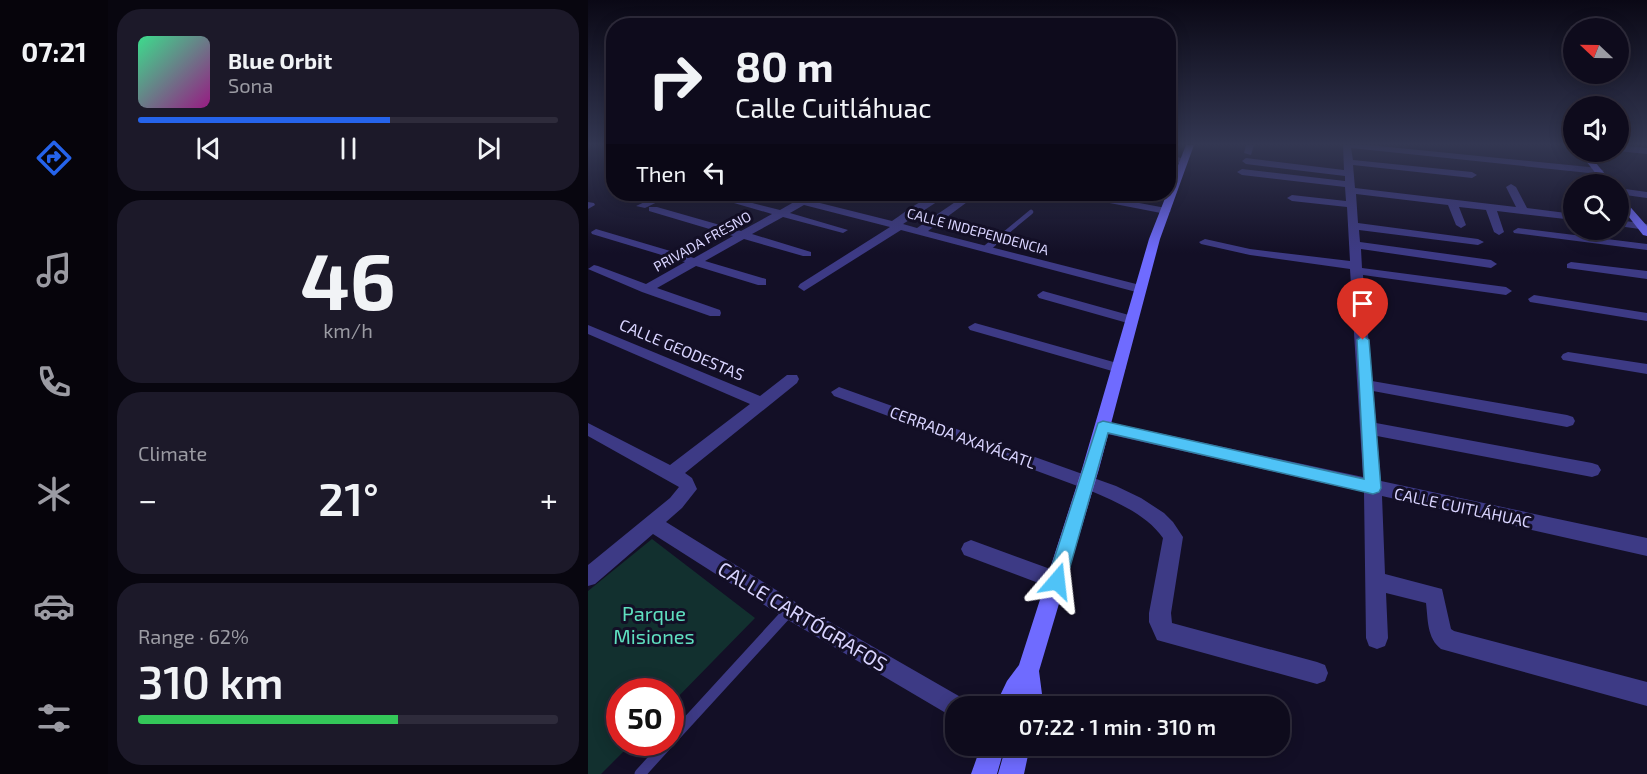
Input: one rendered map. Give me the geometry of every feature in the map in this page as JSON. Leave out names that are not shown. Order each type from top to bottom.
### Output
[{"type":"main road","points":[[1012,696],[1028,671],[1057,581],[1103,427],[1140,289],[1168,201]]},
{"type":"main road","points":[[1629,209],[1645,228]]},
{"type":"main road","points":[[1028,671],[1030,696]]},
{"type":"main road","points":[[984,774],[990,756]]},
{"type":"main road","points":[[1011,774],[1016,756]]},
{"type":"street","points":[[1304,181],[1563,216]]},
{"type":"street","points":[[1351,181],[1373,488],[1377,638]]},
{"type":"street","points":[[1512,187],[1523,211]]},
{"type":"street","points":[[1629,193],[1647,195]]},
{"type":"street","points":[[1292,198],[1352,205]]},
{"type":"street","points":[[660,201],[650,208],[806,255]]},
{"type":"street","points":[[736,201],[843,230]]},
{"type":"street","name":"PRIVADA FRESNO","points":[[646,289],[804,201]]},
{"type":"street","name":"CALLE INDEPENDENCIA","points":[[804,201],[1140,289]]},
{"type":"street","points":[[804,287],[897,225],[928,201]]},
{"type":"street","points":[[920,231],[963,201]]},
{"type":"street","points":[[1115,201],[1166,211]]},
{"type":"street","points":[[1452,202],[1461,225]]},
{"type":"street","points":[[1490,207],[1499,232]]},
{"type":"street","points":[[1629,225],[1645,228]]},
{"type":"street","points":[[1354,226],[1478,242]]},
{"type":"street","points":[[1518,231],[1647,247]]},
{"type":"street","points":[[596,232],[763,282]]},
{"type":"street","points":[[1205,242],[1250,252],[1506,291]]},
{"type":"street","points":[[1356,244],[1491,264]]},
{"type":"street","points":[[1571,266],[1647,275]]},
{"type":"street","points":[[598,270],[714,314]]},
{"type":"street","points":[[1043,295],[1131,320]]},
{"type":"street","points":[[1534,299],[1647,317]]},
{"type":"street","points":[[975,327],[1119,368]]},
{"type":"street","name":"CALLE GEODESTAS","points":[[592,335],[762,403]]},
{"type":"street","points":[[1568,357],[1647,369]]},
{"type":"street","points":[[671,474],[792,379]]},
{"type":"street","points":[[1366,385],[1567,421]]},
{"type":"street","name":"CERRADA AXAYÁCATL","points":[[839,392],[1124,497],[1170,531],[1173,544],[1160,622],[1168,634],[1317,673]]},
{"type":"street","name":"CALLE CUITLÁHUAC","points":[[1103,427],[1647,547]]},
{"type":"street","points":[[1369,428],[1592,470]]},
{"type":"street","points":[[588,429],[671,474],[686,483],[688,489],[588,577]]},
{"type":"street","name":"CALLE CARTÓGRAFOS","points":[[652,523],[790,610],[945,701]]},
{"type":"street","points":[[971,549],[1057,581]]},
{"type":"street","points":[[1376,581],[1436,597],[1441,635],[1446,640],[1647,694]]},
{"type":"lane","points":[[987,248],[1031,212]]},
{"type":"lane","points":[[684,727],[790,610]]},
{"type":"lane","points":[[640,774],[657,756]]},
{"type":"green space","name":"Parque Misiones","points":[[652,539],[755,618],[684,691],[684,678],[606,678],[606,756],[619,756],[601,774],[588,774],[588,591]]},
{"type":"route","points":[[1057,581],[1103,427],[1373,488],[1363,340]]}]
